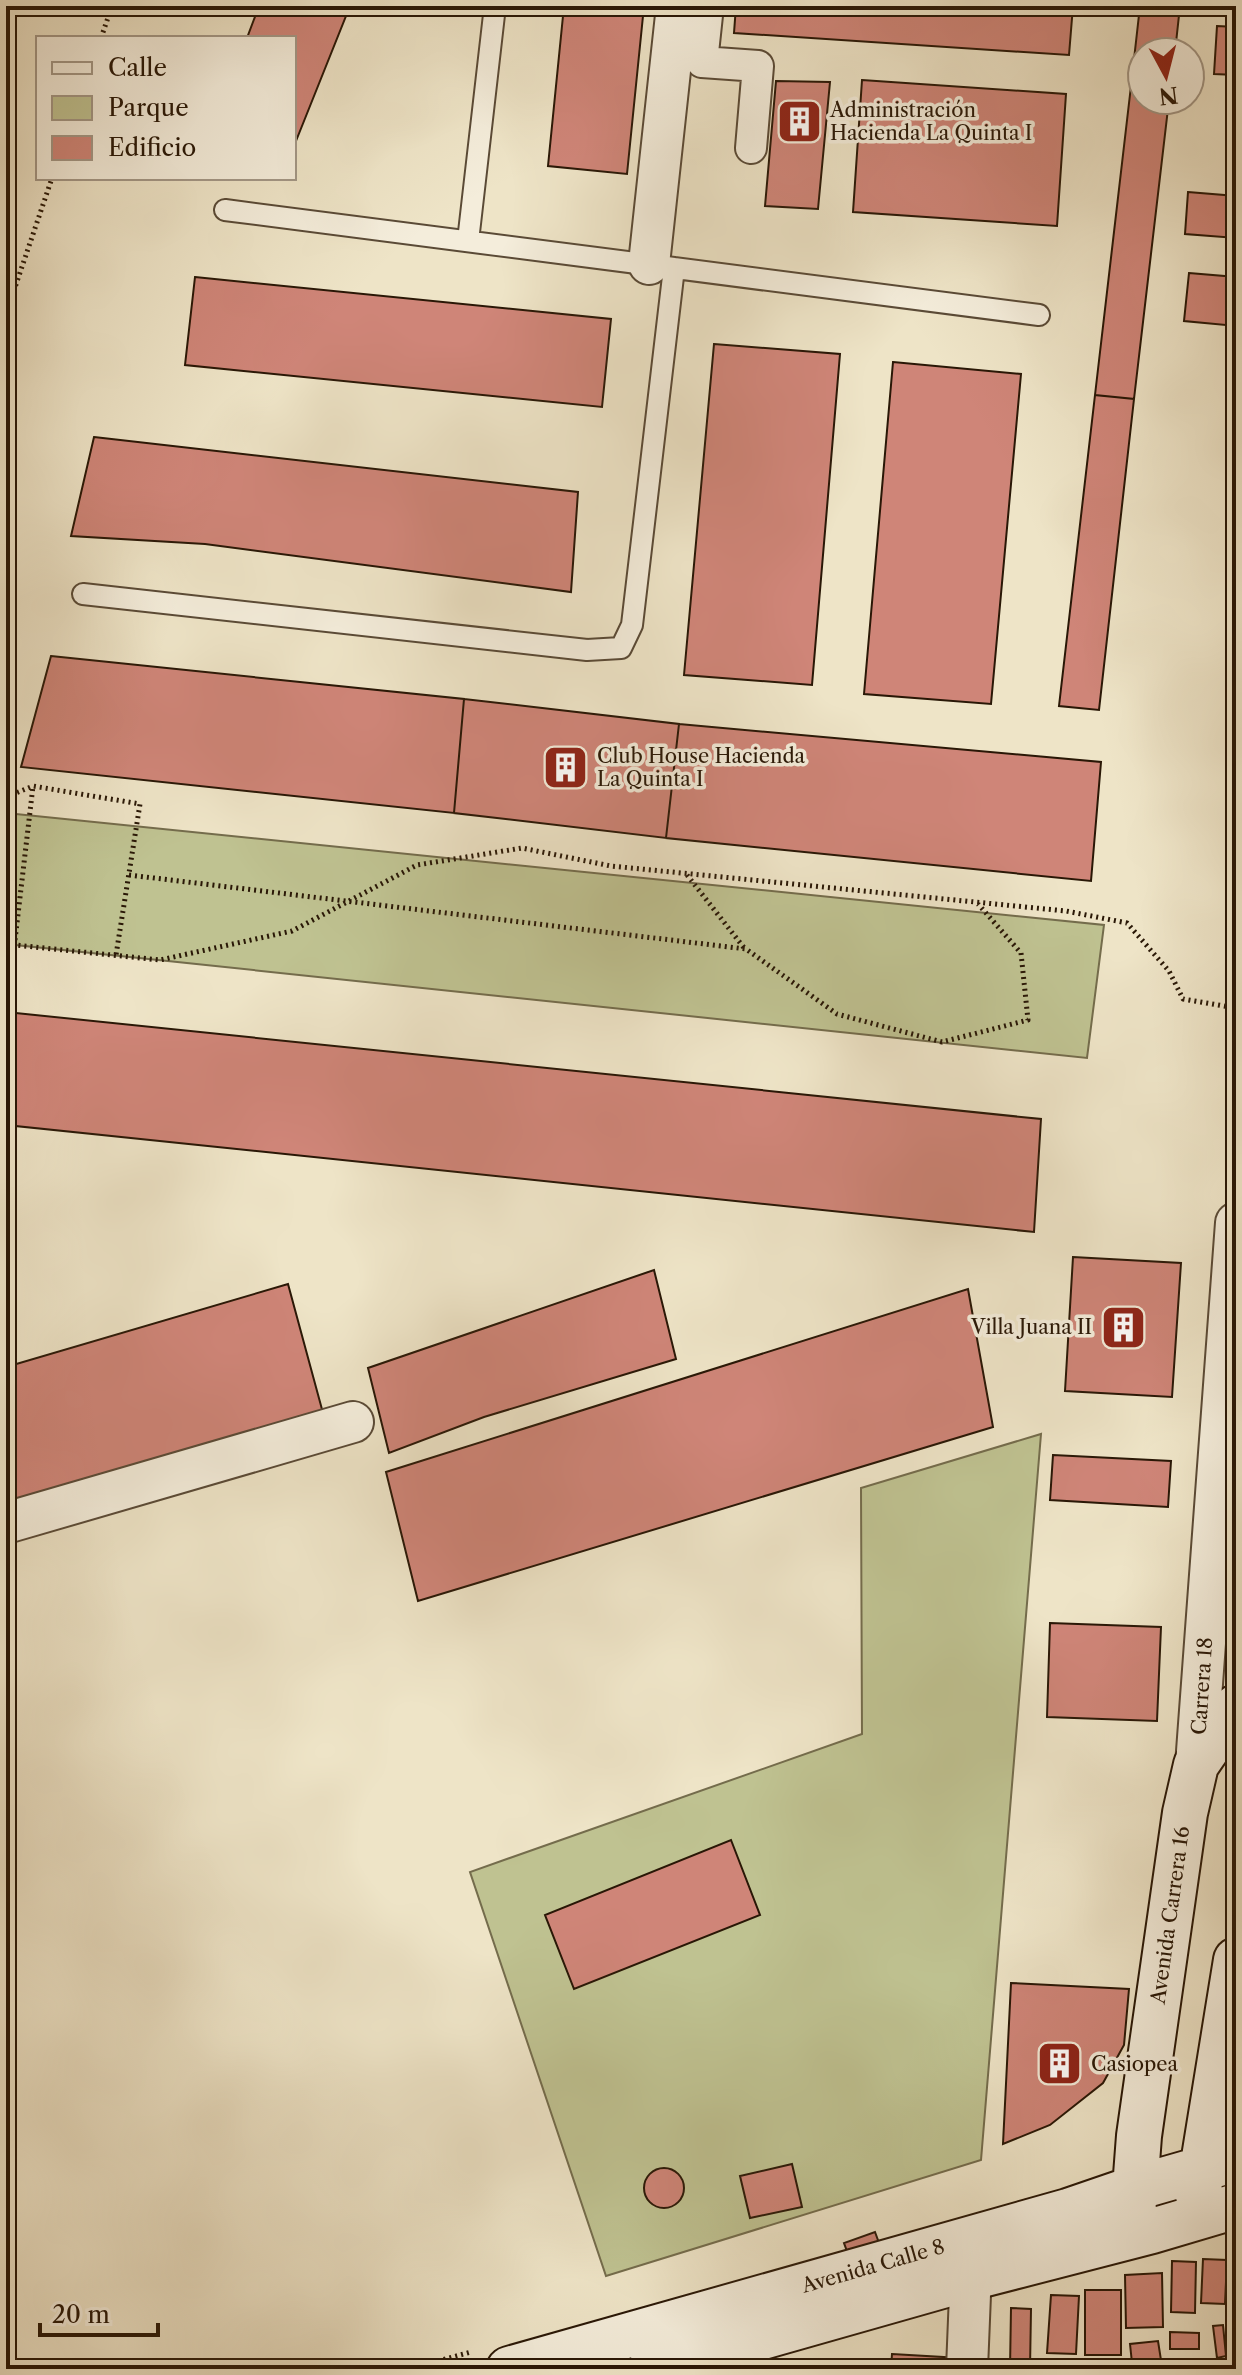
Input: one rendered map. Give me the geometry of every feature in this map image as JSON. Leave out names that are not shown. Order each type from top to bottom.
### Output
[{"type":"main road","name":"Avenida Carrera 16","points":[[1132,2236],[1139,2136],[1185,1813],[1196,1765],[1236,1707]]},
{"type":"main road","points":[[1216,2212],[1236,1960]]},
{"type":"main road","name":"Avenida Calle 8","points":[[650,2369],[732,2358],[971,2258],[1068,2211],[1218,2164]]},
{"type":"main road","name":"Avenida Calle 8","points":[[509,2369],[971,2258],[1132,2236],[1216,2212]]},
{"type":"street","points":[[661,266],[677,6]]},
{"type":"street","points":[[708,6],[702,62],[758,66],[751,148]]},
{"type":"street","name":"Carrera 18","points":[[1196,1765],[1236,1223]]},
{"type":"street","points":[[6,1523],[353,1422]]},
{"type":"street","points":[[967,2369],[971,2258]]},
{"type":"lane","points":[[468,241],[495,6]]},
{"type":"lane","points":[[225,210],[1039,315]]},
{"type":"lane","points":[[83,594],[587,650],[621,648],[632,625],[661,266]]},
{"type":"path","points":[[102,36],[112,6]]},
{"type":"path","points":[[6,314],[51,180]]},
{"type":"path","points":[[6,797],[33,786],[140,804],[116,955]]},
{"type":"path","points":[[15,945],[33,786]]},
{"type":"path","points":[[15,945],[160,960],[292,931],[417,865],[522,848],[611,866],[1066,911],[1127,923],[1169,971],[1183,999],[1236,1008]]},
{"type":"path","points":[[686,874],[746,949],[837,1014],[942,1042],[1028,1020],[1021,953],[977,903]]},
{"type":"path","points":[[129,875],[746,949]]},
{"type":"path","points":[[6,920],[15,945]]},
{"type":"green space","points":[[6,813],[1104,925],[1087,1058],[6,944]]},
{"type":"green space","points":[[1041,1434],[981,2160],[606,2276],[470,1872],[862,1734],[861,1488]]},
{"type":"building","points":[[259,6],[350,6],[296,141],[296,36],[248,36]]},
{"type":"building","points":[[564,6],[644,6],[627,174],[548,166]]},
{"type":"building","points":[[736,6],[1073,6],[1069,55],[734,33]]},
{"type":"building","points":[[1140,6],[1180,6],[1177,36],[1137,36]]},
{"type":"building","points":[[1217,26],[1236,27],[1236,75],[1214,74]]},
{"type":"building","points":[[862,80],[1066,94],[1057,226],[853,212]]},
{"type":"building","name":"Administración Hacienda La Quinta I","points":[[776,81],[830,82],[818,209],[765,206]]},
{"type":"building","points":[[1128,116],[1167,116],[1134,399],[1095,395]]},
{"type":"building","points":[[1188,192],[1236,196],[1236,238],[1185,234]]},
{"type":"building","points":[[1189,273],[1236,277],[1236,326],[1184,321]]},
{"type":"building","points":[[195,277],[611,319],[602,407],[185,365]]},
{"type":"building","points":[[714,344],[840,354],[812,685],[684,675]]},
{"type":"building","points":[[893,362],[1021,374],[991,704],[864,694]]},
{"type":"building","points":[[1095,395],[1134,399],[1099,710],[1059,706]]},
{"type":"building","points":[[94,437],[578,492],[571,592],[205,544],[71,536]]},
{"type":"building","points":[[51,656],[464,699],[454,813],[21,767]]},
{"type":"building","name":"Club House Hacienda La Quinta I","points":[[464,699],[679,724],[666,838],[454,813]]},
{"type":"building","points":[[679,724],[1101,762],[1091,881],[666,838]]},
{"type":"building","points":[[6,1012],[1041,1119],[1034,1232],[6,1125]]},
{"type":"building","name":"Villa Juana II","points":[[1073,1257],[1181,1263],[1172,1397],[1065,1391]]},
{"type":"building","points":[[654,1270],[676,1359],[484,1417],[389,1453],[368,1368]]},
{"type":"building","points":[[288,1284],[323,1413],[6,1505],[6,1367]]},
{"type":"building","points":[[968,1289],[993,1427],[418,1601],[386,1472]]},
{"type":"building","points":[[1053,1455],[1171,1461],[1168,1507],[1050,1500]]},
{"type":"building","points":[[1050,1623],[1161,1627],[1157,1721],[1047,1717]]},
{"type":"building","points":[[731,1840],[760,1915],[574,1989],[545,1915]]},
{"type":"building","name":"Casiopea","points":[[1011,1983],[1129,1989],[1124,2045],[1103,2083],[1050,2125],[1003,2144]]},
{"type":"building","points":[[792,2164],[802,2207],[750,2218],[740,2176]]},
{"type":"building","points":[[664,2168],[678,2174],[684,2188],[678,2202],[664,2208],[650,2202],[644,2188],[650,2174]]},
{"type":"building","points":[[875,2232],[879,2243],[848,2254],[844,2243]]},
{"type":"building","points":[[1236,2245],[1236,2306],[1233,2305]]},
{"type":"building","points":[[1203,2259],[1227,2260],[1225,2304],[1201,2303]]},
{"type":"building","points":[[1172,2261],[1196,2262],[1195,2313],[1171,2312]]},
{"type":"building","points":[[1162,2273],[1163,2327],[1126,2328],[1125,2275]]},
{"type":"building","points":[[1085,2290],[1121,2290],[1121,2355],[1085,2355]]},
{"type":"building","points":[[1051,2295],[1079,2296],[1076,2354],[1047,2353]]},
{"type":"building","points":[[1011,2308],[1031,2309],[1030,2369],[1010,2369]]},
{"type":"building","points":[[1223,2325],[1226,2356],[1217,2358],[1213,2326]]},
{"type":"building","points":[[1236,2329],[1236,2359],[1233,2360],[1229,2330]]},
{"type":"building","points":[[1170,2332],[1199,2333],[1199,2349],[1170,2349]]},
{"type":"building","points":[[1158,2341],[1161,2360],[1132,2363],[1130,2344]]},
{"type":"building","points":[[892,2354],[960,2358],[959,2369],[891,2369]]},
{"type":"building","points":[[1123,2361],[1123,2369],[1106,2369],[1105,2362]]},
{"type":"building","points":[[1074,2364],[1074,2369],[1041,2369],[1041,2365]]},
{"type":"building","points":[[1236,2365],[1236,2369],[1220,2369],[1220,2366]]},
{"type":"building","points":[[822,2366],[861,2368],[861,2369],[821,2369]]},
{"type":"place","name":"Administración Hacienda La Quinta I","points":[[799,121]]},
{"type":"place","name":"Club House Hacienda La Quinta I","points":[[566,768]]},
{"type":"place","name":"Villa Juana II","points":[[1123,1327]]},
{"type":"place","name":"Casiopea","points":[[1060,2064]]}]
